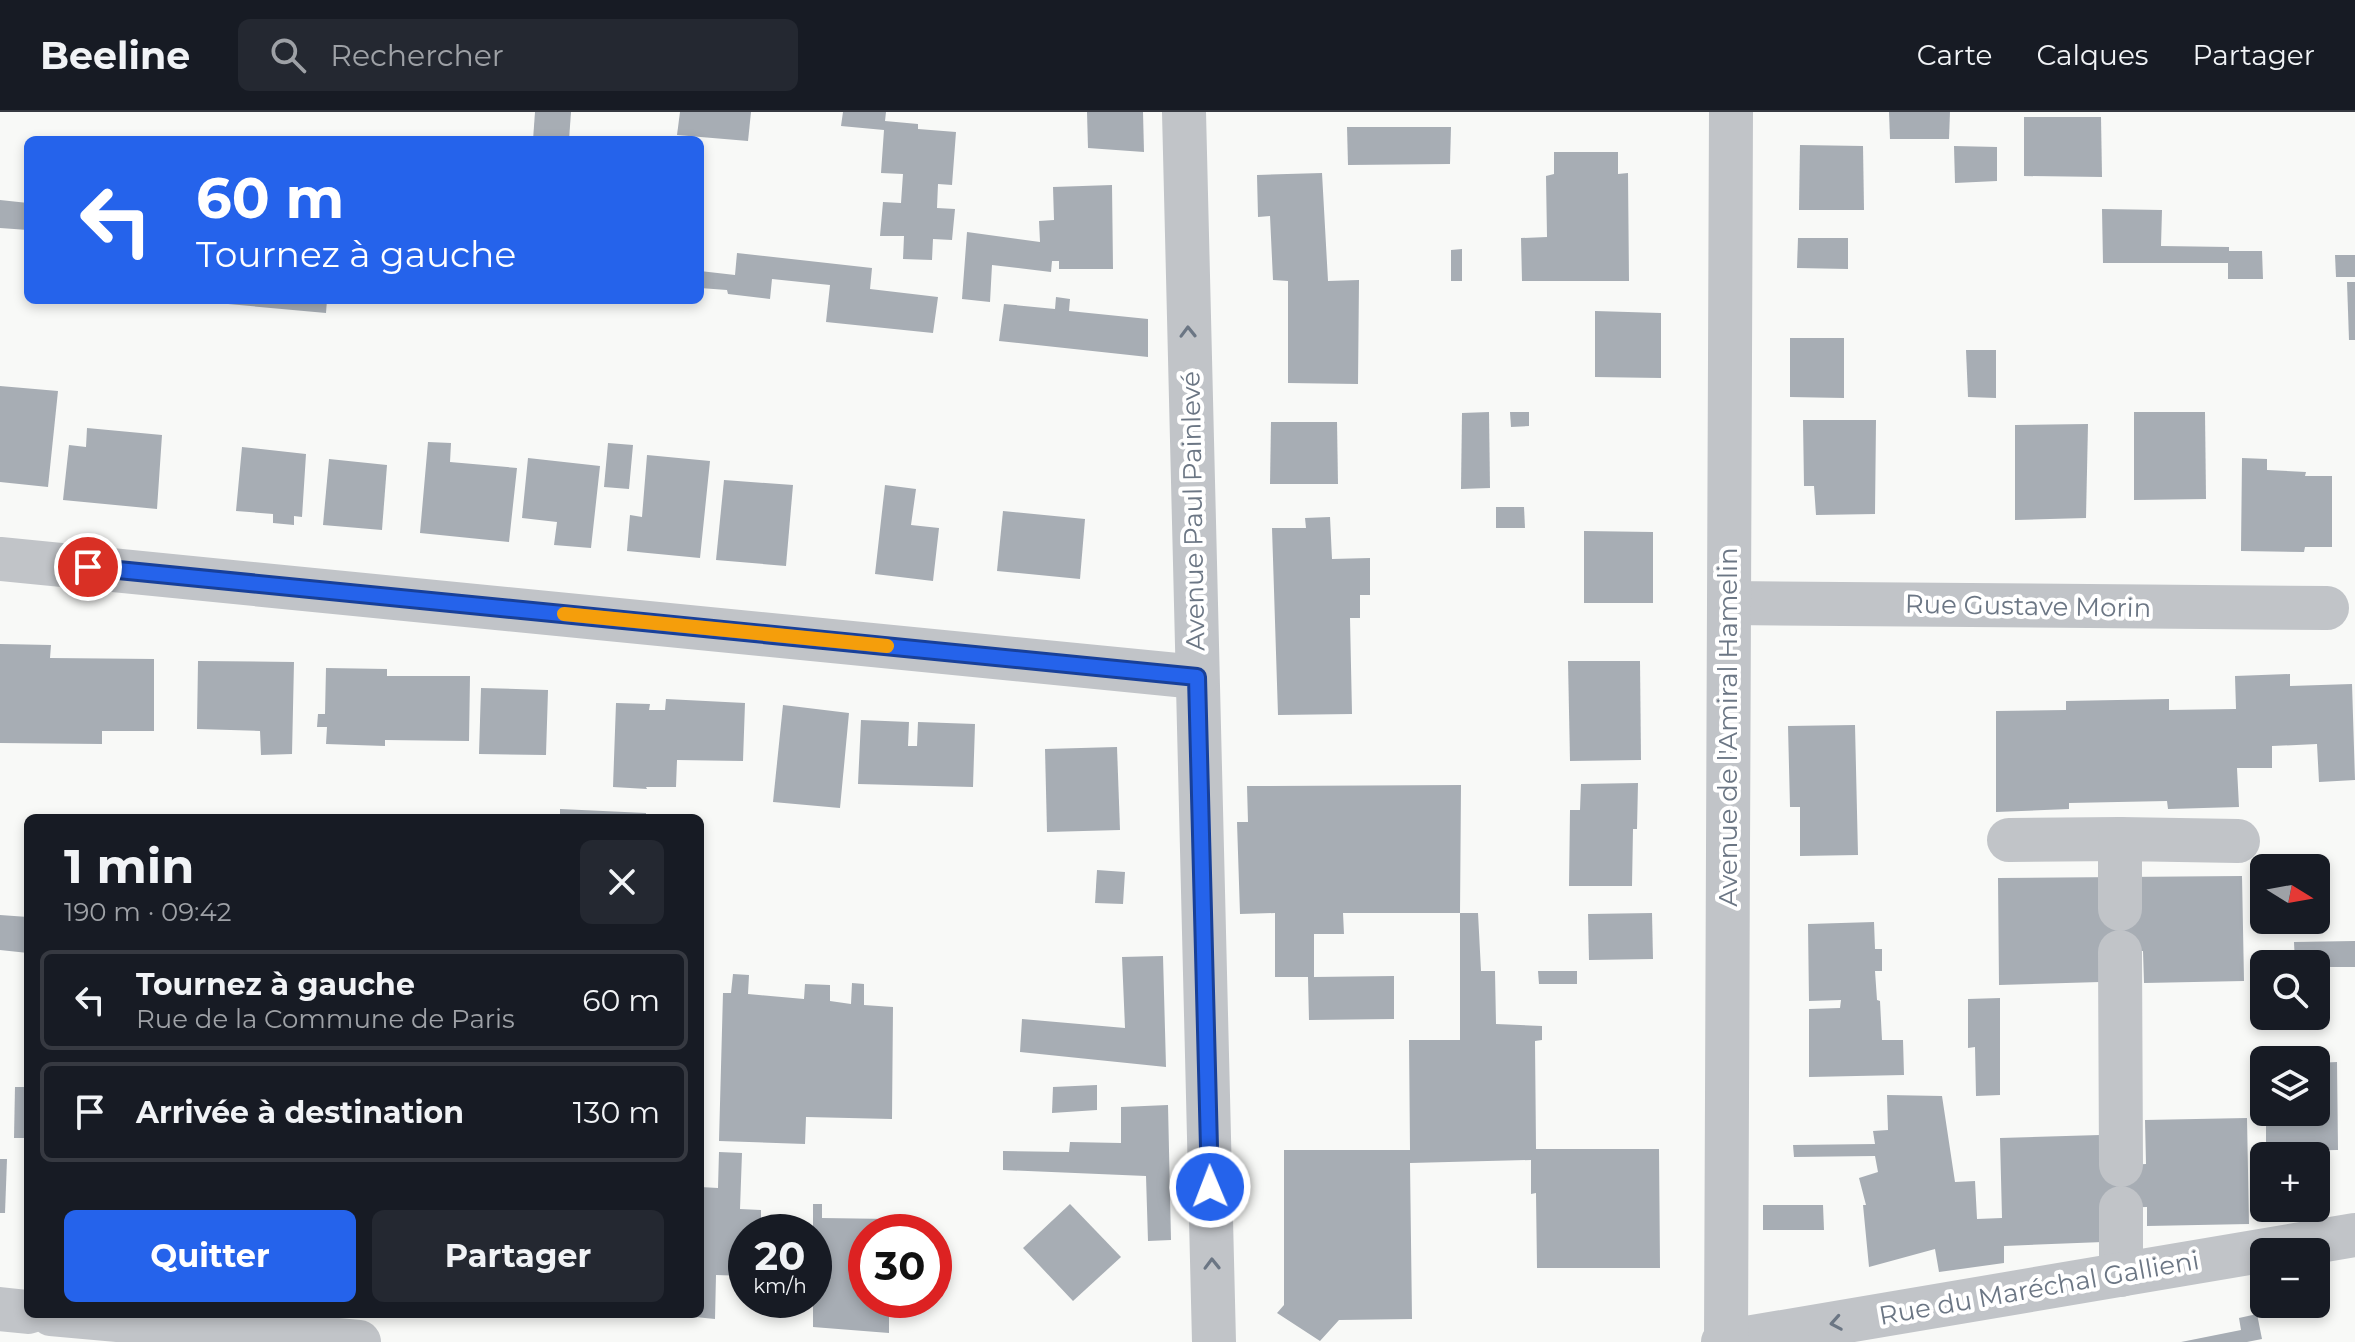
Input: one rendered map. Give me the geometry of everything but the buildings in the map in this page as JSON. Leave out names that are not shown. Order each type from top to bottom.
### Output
[{"type":"street","name":"Avenue Paul Painlevé","points":[[1184,112],[1214,1342]]},
{"type":"street","name":"Avenue de l'Amiral Hamelin","points":[[1725,1342],[1731,112]]},
{"type":"street","points":[[0,559],[1197,677]]},
{"type":"street","name":"Rue Gustave Morin","points":[[1729,603],[2327,608]]},
{"type":"street","points":[[2120,839],[2120,909]]},
{"type":"street","points":[[2009,840],[2238,841]]},
{"type":"street","points":[[2120,952],[2121,1165]]},
{"type":"street","points":[[2121,1208],[2121,1275]]},
{"type":"street","name":"Rue du Maréchal Gallieni","points":[[1725,1342],[2355,1235]]},
{"type":"street","points":[[0,1309],[24,1312]]},
{"type":"street","points":[[95,1318],[359,1342]]},
{"type":"slow traffic","points":[[564,614],[887,646]]},
{"type":"route","points":[[88,567],[1197,677],[1210,1187]]}]
